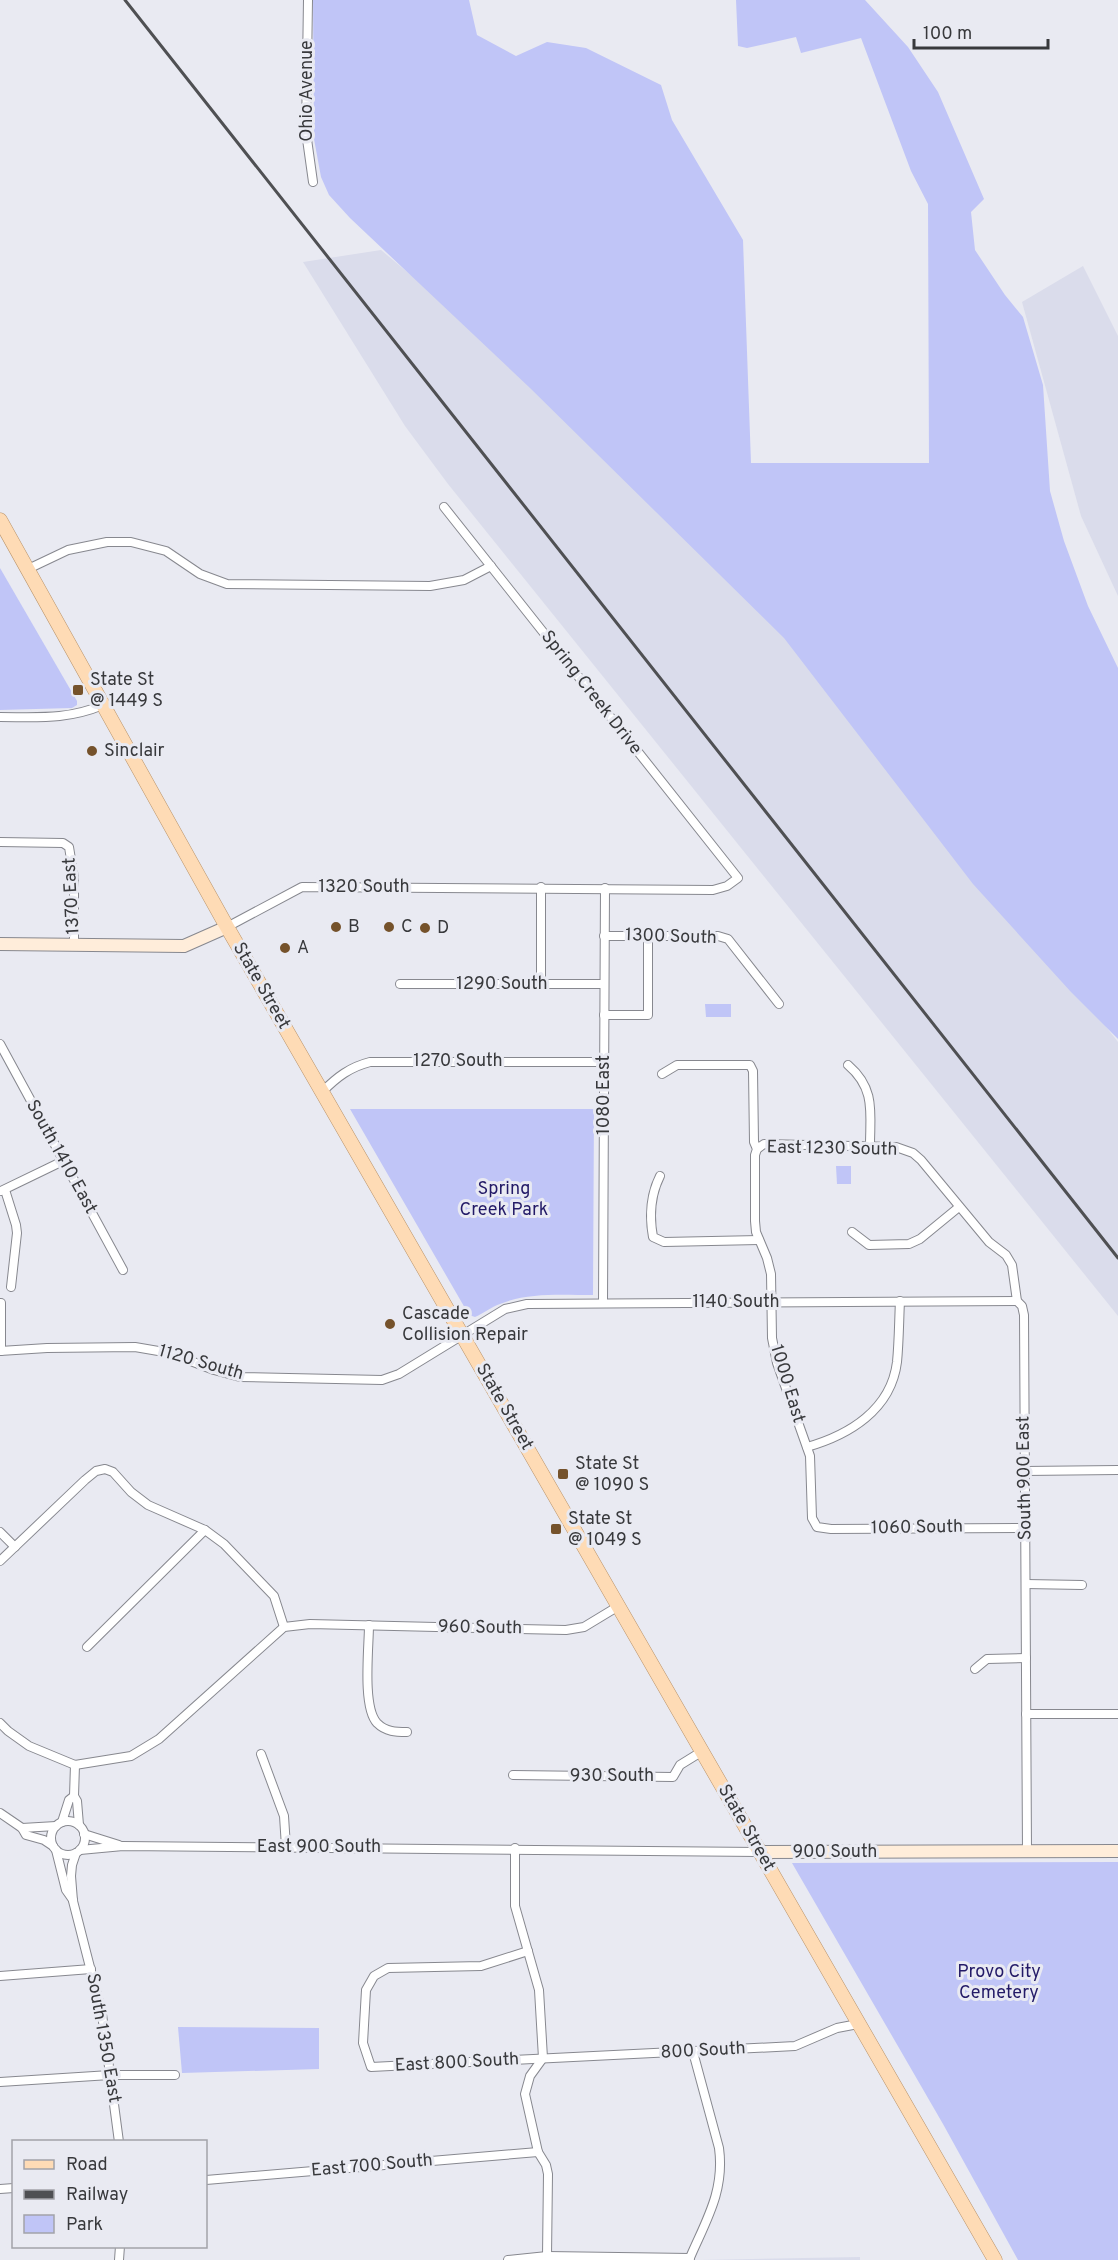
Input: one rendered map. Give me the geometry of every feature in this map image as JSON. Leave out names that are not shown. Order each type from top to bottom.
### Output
[{"type":"main road","name":"State Street","points":[[0,520],[227,927],[995,2260]]},
{"type":"street","name":"Ohio Avenue","points":[[308,0],[306,132],[313,182]]},
{"type":"street","name":"Spring Creek Drive","points":[[444,507],[738,878]]},
{"type":"street","points":[[28,570],[68,550],[106,542],[131,542],[166,551],[200,574],[227,584],[430,586],[464,580],[491,566]]},
{"type":"street","points":[[0,717],[65,717],[103,705]]},
{"type":"street","name":"1370 East","points":[[0,842],[63,843],[69,847],[74,878],[74,945]]},
{"type":"street","name":"1320 South","points":[[0,944],[184,945],[227,927],[302,887],[713,890],[728,885],[738,878]]},
{"type":"street","points":[[541,887],[542,984]]},
{"type":"street","name":"1080 East","points":[[603,1303],[604,888]]},
{"type":"street","name":"1300 South","points":[[604,936],[718,936],[728,939],[779,1004]]},
{"type":"street","points":[[604,1015],[648,1015],[648,936]]},
{"type":"street","name":"1290 South","points":[[400,984],[604,984]]},
{"type":"street","name":"South 1410 East","points":[[0,1044],[123,1270]]},
{"type":"street","name":"1270 South","points":[[322,1092],[346,1071],[356,1065],[370,1062],[604,1062]]},
{"type":"street","name":"1000 East","points":[[662,1074],[677,1065],[750,1065],[752,1068],[754,1142],[757,1149],[754,1221],[769,1264],[772,1338],[777,1363],[807,1447],[812,1477],[812,1521]]},
{"type":"street","points":[[848,1065],[858,1074],[869,1092],[870,1146]]},
{"type":"street","name":"East 1230 South","points":[[757,1149],[764,1144],[896,1147],[907,1150]]},
{"type":"street","name":"South 900 East","points":[[907,1150],[921,1160],[989,1242],[1006,1255],[1012,1265],[1017,1301],[1022,1306],[1024,1315],[1027,1851]]},
{"type":"street","points":[[11,1287],[17,1233],[3,1190],[63,1161]]},
{"type":"street","points":[[660,1176],[652,1192],[654,1237],[664,1242],[759,1240]]},
{"type":"street","points":[[852,1232],[868,1245],[909,1244],[920,1239],[959,1208]]},
{"type":"street","points":[[807,1447],[846,1432],[868,1417],[888,1391],[897,1365],[900,1301]]},
{"type":"street","name":"1140 South","points":[[462,1335],[505,1309],[527,1304],[1017,1301]]},
{"type":"street","points":[[0,1351],[1,1303]]},
{"type":"street","name":"1120 South","points":[[0,1351],[135,1347],[170,1353],[213,1370],[240,1377],[382,1380],[399,1374],[462,1335]]},
{"type":"street","points":[[0,1561],[85,1480],[96,1471],[105,1469],[112,1472],[131,1492],[148,1505],[205,1530],[224,1544],[274,1596],[284,1627],[159,1739],[131,1756],[75,1765],[29,1746],[0,1723]]},
{"type":"street","points":[[1024,1471],[1118,1470]]},
{"type":"street","name":"1060 South","points":[[812,1521],[818,1527],[831,1529],[1026,1528]]},
{"type":"street","points":[[87,1647],[205,1530]]},
{"type":"street","points":[[0,1532],[15,1547]]},
{"type":"street","points":[[1026,1584],[1082,1585]]},
{"type":"street","name":"960 South","points":[[284,1627],[310,1624],[566,1630],[584,1627],[617,1606]]},
{"type":"street","points":[[369,1625],[369,1708],[377,1722],[392,1732],[407,1732]]},
{"type":"street","points":[[975,1669],[987,1659],[1026,1658]]},
{"type":"street","points":[[1026,1714],[1118,1714]]},
{"type":"street","name":"930 South","points":[[513,1775],[673,1776],[680,1765],[701,1752]]},
{"type":"street","points":[[261,1754],[284,1816],[286,1847]]},
{"type":"street","points":[[0,1813],[22,1828],[26,1835],[44,1840],[66,1855],[78,1852],[84,1843],[84,1834],[79,1826],[77,1801],[74,1796],[75,1765]]},
{"type":"street","points":[[54,1848],[51,1836],[69,1800],[74,1796]]},
{"type":"street","points":[[22,1828],[71,1822],[79,1826]]},
{"type":"street","name":"East 900 South","points":[[84,1834],[123,1846]]},
{"type":"street","name":"East 900 South","points":[[78,1852],[123,1846],[515,1848]]},
{"type":"street","name":"South 1350 East","points":[[54,1848],[66,1890],[74,1901]]},
{"type":"street","points":[[515,1848],[515,1906],[539,1990],[543,2058],[530,2076],[525,2097],[538,2152],[546,2164],[548,2174],[547,2256]]},
{"type":"street","name":"900 South","points":[[515,1848],[760,1852],[1118,1851]]},
{"type":"street","name":"South 1350 East","points":[[78,1852],[71,1876],[74,1901],[102,2014],[119,2140]]},
{"type":"street","name":"East 800 South","points":[[528,1951],[481,1966],[388,1968],[374,1976],[366,1990],[363,2043],[371,2067],[543,2058]]},
{"type":"street","points":[[0,1976],[91,1968]]},
{"type":"street","name":"800 South","points":[[543,2058],[795,2046],[837,2028],[858,2024]]},
{"type":"street","points":[[508,2260],[547,2256],[689,2259],[718,2192],[721,2163],[693,2052]]},
{"type":"street","points":[[0,2082],[110,2075],[175,2075]]},
{"type":"street","name":"East 700 South","points":[[207,2180],[538,2152]]},
{"type":"shaded area","points":[[381,250],[449,307],[796,632],[1118,1042],[1118,1316],[448,484],[405,426],[303,262]]},
{"type":"shaded area","points":[[1083,266],[1118,336],[1118,596],[1081,516],[1022,302]]},
{"type":"shaded area","points":[[860,2257],[860,2260],[700,2260]]},
{"type":"green space","points":[[313,0],[469,0],[477,35],[516,56],[547,42],[586,48],[661,85],[672,120],[743,240],[751,463],[929,463],[928,204],[911,171],[861,38],[801,53],[796,37],[747,48],[738,46],[736,0],[865,0],[908,47],[938,92],[984,199],[971,212],[975,250],[1005,295],[1023,317],[1043,385],[1050,491],[1064,541],[1088,606],[1118,668],[1118,1039],[1071,992],[973,884],[784,638],[530,388],[350,218],[329,195],[321,177],[314,139]]},
{"type":"green space","points":[[0,568],[77,701],[77,705],[72,708],[0,710]]},
{"type":"green space","points":[[705,1004],[731,1004],[731,1017],[706,1017]]},
{"type":"green space","name":"Spring Creek Park","points":[[350,1109],[594,1109],[593,1295],[546,1295],[522,1298],[497,1305],[475,1317],[469,1315]]},
{"type":"green space","points":[[836,1166],[851,1166],[851,1184],[837,1184]]},
{"type":"green space","name":"Provo City Cemetery","points":[[1118,1862],[1118,2260],[1018,2260],[943,2124],[792,1863]]},
{"type":"green space","points":[[178,2027],[319,2028],[319,2069],[182,2073]]},
{"type":"railway","points":[[125,0],[1118,1258]]},
{"type":"place","name":"State St @ 1449 S","points":[[78,690]]},
{"type":"place","name":"Sinclair","points":[[92,751]]},
{"type":"place","name":"B","points":[[336,927]]},
{"type":"place","name":"C","points":[[389,927]]},
{"type":"place","name":"D","points":[[425,928]]},
{"type":"place","name":"A","points":[[285,948]]},
{"type":"place","name":"Cascade Collision Repair","points":[[390,1324]]},
{"type":"place","name":"State St @ 1090 S","points":[[563,1474]]},
{"type":"place","name":"State St @ 1049 S","points":[[556,1529]]}]
